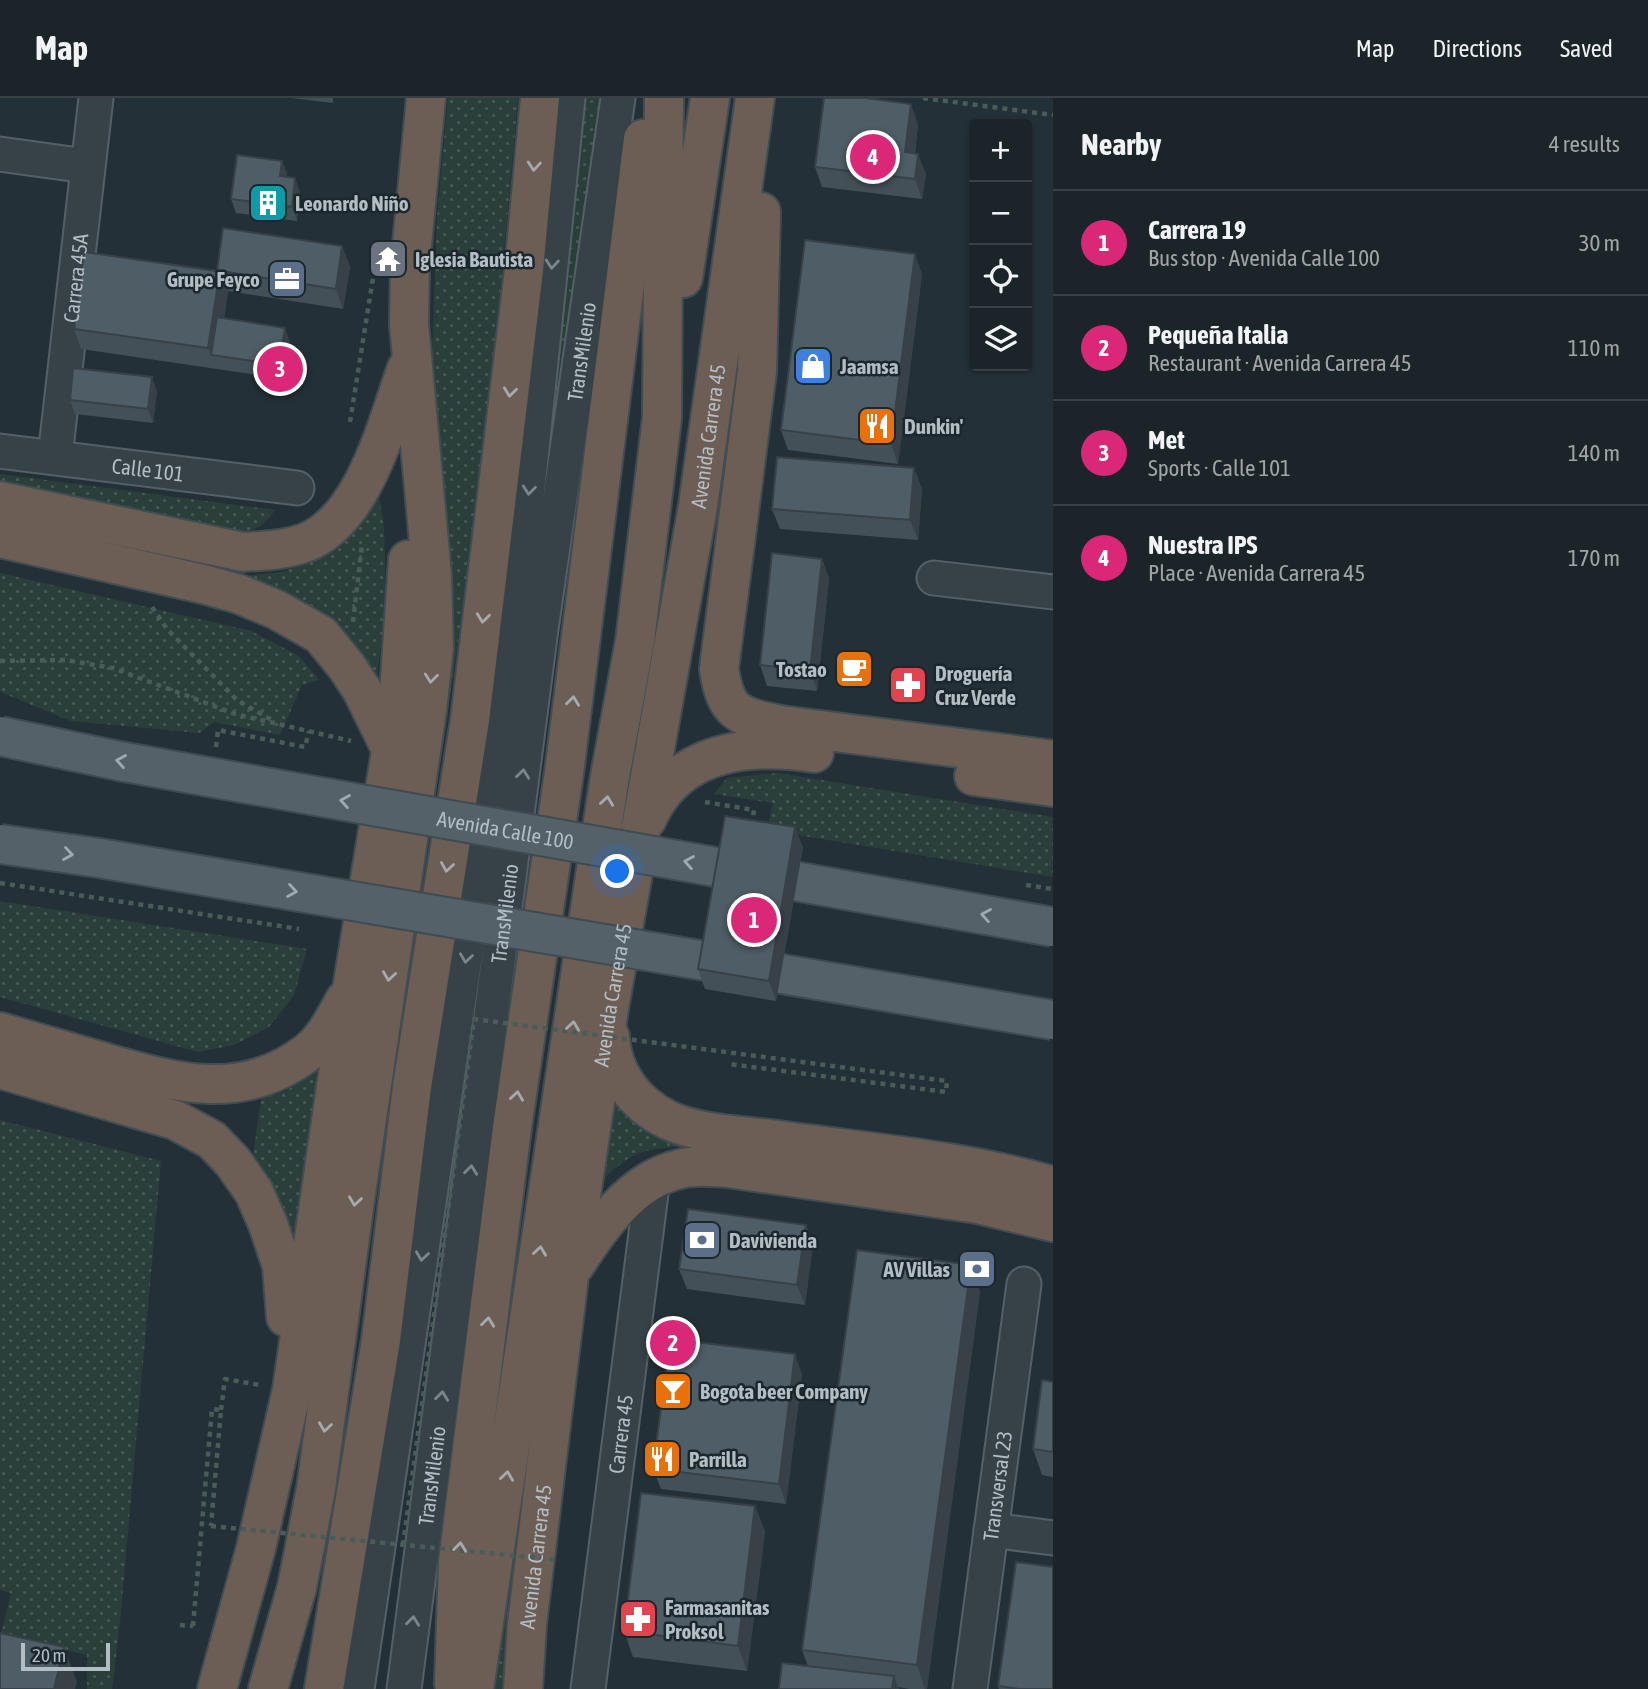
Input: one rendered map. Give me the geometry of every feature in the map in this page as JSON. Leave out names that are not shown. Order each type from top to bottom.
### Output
[{"type":"highway","points":[[268,1689],[297,1587],[316,1489],[434,648],[432,575],[409,324],[410,266],[419,148],[426,98]]},
{"type":"highway","points":[[324,1689],[381,1340],[412,1087],[470,720],[524,270],[540,98]]},
{"type":"highway","points":[[454,1689],[458,1563],[512,1128],[564,773],[649,98]]},
{"type":"highway","name":"Avenida Carrera 45","points":[[474,1689],[609,782],[635,641],[662,418],[664,98]]},
{"type":"highway","points":[[662,418],[710,98]]},
{"type":"highway","points":[[757,98],[759,341],[754,401],[719,669],[723,691],[732,708],[750,718],[780,725],[1053,760]]},
{"type":"highway","name":"Avenida Carrera 45","points":[[523,1689],[527,1625],[569,1276],[609,1008],[698,506],[757,98]]},
{"type":"highway","points":[[0,501],[243,552],[275,551],[307,542],[330,528],[367,477],[412,355]]},
{"type":"highway","points":[[375,747],[398,709],[416,415]]},
{"type":"highway","points":[[0,538],[204,584],[239,594],[277,610],[321,635],[347,667],[362,690],[375,747],[355,983],[292,1390],[259,1537],[217,1689]]},
{"type":"highway","points":[[639,840],[649,815],[671,783],[721,754],[753,748],[805,752],[1053,788]]},
{"type":"highway","points":[[0,1032],[170,1081],[209,1085],[243,1082],[271,1074],[310,1052],[329,1029],[355,983]]},
{"type":"highway","points":[[609,1008],[611,1045],[625,1085],[652,1112],[671,1122],[715,1131],[1025,1177],[1053,1186]]},
{"type":"highway","points":[[0,1069],[175,1120],[212,1140],[233,1162],[254,1192],[282,1266],[292,1390]]},
{"type":"highway","points":[[569,1276],[595,1234],[616,1210],[653,1178],[680,1169],[728,1168],[978,1204],[1053,1222]]},
{"type":"main road","name":"Avenida Calle 100","points":[[0,736],[119,761],[1053,927]]},
{"type":"main road","points":[[0,844],[1053,1020]]},
{"type":"street","name":"Carrera 45A","points":[[55,457],[86,166],[96,98]]},
{"type":"street","name":"TransMilenio","points":[[358,1689],[513,634],[568,98]]},
{"type":"street","name":"TransMilenio","points":[[404,1689],[541,629],[618,98]]},
{"type":"street","points":[[0,154],[86,166]]},
{"type":"street","name":"Calle 101","points":[[0,450],[297,488]]},
{"type":"street","points":[[934,578],[1053,592]]},
{"type":"street","name":"Carrera 45","points":[[588,1689],[653,1178]]},
{"type":"street","name":"Transversal 23","points":[[970,1689],[1024,1284]]},
{"type":"street","points":[[991,1530],[1053,1538]]},
{"type":"path","points":[[923,98],[1053,115]]},
{"type":"path","points":[[347,435],[375,262]]},
{"type":"path","points":[[352,628],[362,539]]},
{"type":"path","points":[[149,601],[167,629],[237,700],[278,724]]},
{"type":"path","points":[[0,661],[65,660],[113,668],[235,714],[375,747]]},
{"type":"path","points":[[215,752],[218,730],[305,747],[309,732]]},
{"type":"path","points":[[698,800],[754,810],[751,830]]},
{"type":"path","points":[[403,1545],[474,1019],[947,1081],[946,1092],[729,1064]]},
{"type":"path","points":[[225,1379],[211,1526],[559,1560]]},
{"type":"path","points":[[193,1626],[212,1409],[221,1410]]},
{"type":"green space","points":[[448,98],[518,98],[495,350],[441,760],[444,663],[431,384],[437,217]]},
{"type":"green space","points":[[578,98],[611,98],[521,719]]},
{"type":"green space","points":[[0,474],[275,510],[256,528],[229,533],[0,484]]},
{"type":"green space","points":[[378,489],[384,528],[386,596],[375,697],[240,576],[282,572],[312,560]]},
{"type":"green space","points":[[0,573],[251,631],[299,656],[319,680],[302,685],[280,735],[214,722],[199,733],[71,721],[0,692]]},
{"type":"green space","points":[[778,773],[1053,817],[1053,877],[767,830],[773,803],[714,794],[727,778]]},
{"type":"green space","points":[[0,901],[307,949],[294,995],[269,1027],[234,1045],[198,1052],[0,997]]},
{"type":"green space","points":[[322,1066],[295,1238],[272,1184],[253,1156],[261,1099],[286,1091]]},
{"type":"green space","points":[[606,1084],[627,1117],[697,1146],[640,1153],[619,1165],[596,1187]]},
{"type":"green space","points":[[0,1120],[161,1161],[112,1689],[87,1689],[87,1655],[1,1634],[11,1593],[0,1590]]},
{"type":"green space","points":[[503,1605],[510,1606],[505,1689],[493,1689]]},
{"type":"building","points":[[824,98],[865,98],[911,104],[905,152],[918,154],[915,179],[815,167]]},
{"type":"building","name":"Leonardo Niño","points":[[237,155],[282,161],[280,176],[295,178],[292,207],[231,199]]},
{"type":"building","points":[[223,228],[342,246],[336,289],[220,271],[208,348],[74,329],[84,252],[217,271]]},
{"type":"building","points":[[805,240],[915,254],[891,444],[781,430]]},
{"type":"building","points":[[217,317],[285,328],[279,365],[211,355]]},
{"type":"building","points":[[73,368],[152,377],[148,409],[70,400]]},
{"type":"building","points":[[777,457],[914,468],[910,520],[772,509]]},
{"type":"building","points":[[772,553],[822,559],[810,671],[760,665]]},
{"type":"building","points":[[725,816],[795,827],[769,981],[698,969]]},
{"type":"building","points":[[688,1209],[806,1225],[797,1285],[679,1269]]},
{"type":"building","points":[[857,1250],[971,1265],[917,1665],[802,1650]]},
{"type":"building","points":[[670,1339],[795,1354],[779,1484],[653,1469]]},
{"type":"building","points":[[1042,1380],[1053,1382],[1053,1452],[1033,1449]]},
{"type":"building","points":[[641,1493],[755,1506],[738,1646],[624,1631]]},
{"type":"building","points":[[1016,1562],[1053,1567],[1053,1689],[998,1686]]},
{"type":"building","points":[[0,1633],[64,1647],[54,1689],[0,1689]]},
{"type":"building","points":[[782,1663],[894,1676],[892,1689],[779,1689]]},
{"type":"place","name":"Nuestra IPS","points":[[873,157]]},
{"type":"place","name":"Leonardo Niño","points":[[268,203]]},
{"type":"place","name":"Iglesia Bautista","points":[[388,259]]},
{"type":"place","name":"Grupe Feyco","points":[[287,279]]},
{"type":"place","name":"Jaamsa","points":[[813,366]]},
{"type":"place","name":"Met","points":[[280,369]]},
{"type":"place","name":"Dunkin'","points":[[877,426]]},
{"type":"place","name":"Tostao","points":[[854,669]]},
{"type":"place","name":"Droguería Cruz Verde","points":[[908,685]]},
{"type":"place","name":"Carrera 19","points":[[754,920]]},
{"type":"place","name":"Davivienda","points":[[702,1240]]},
{"type":"place","name":"AV Villas","points":[[977,1269]]},
{"type":"place","name":"Pequeña Italia","points":[[673,1343]]},
{"type":"place","name":"Bogota beer Company","points":[[673,1391]]},
{"type":"place","name":"Parrilla","points":[[662,1459]]},
{"type":"place","name":"Farmasanitas Proksol","points":[[638,1619]]}]
